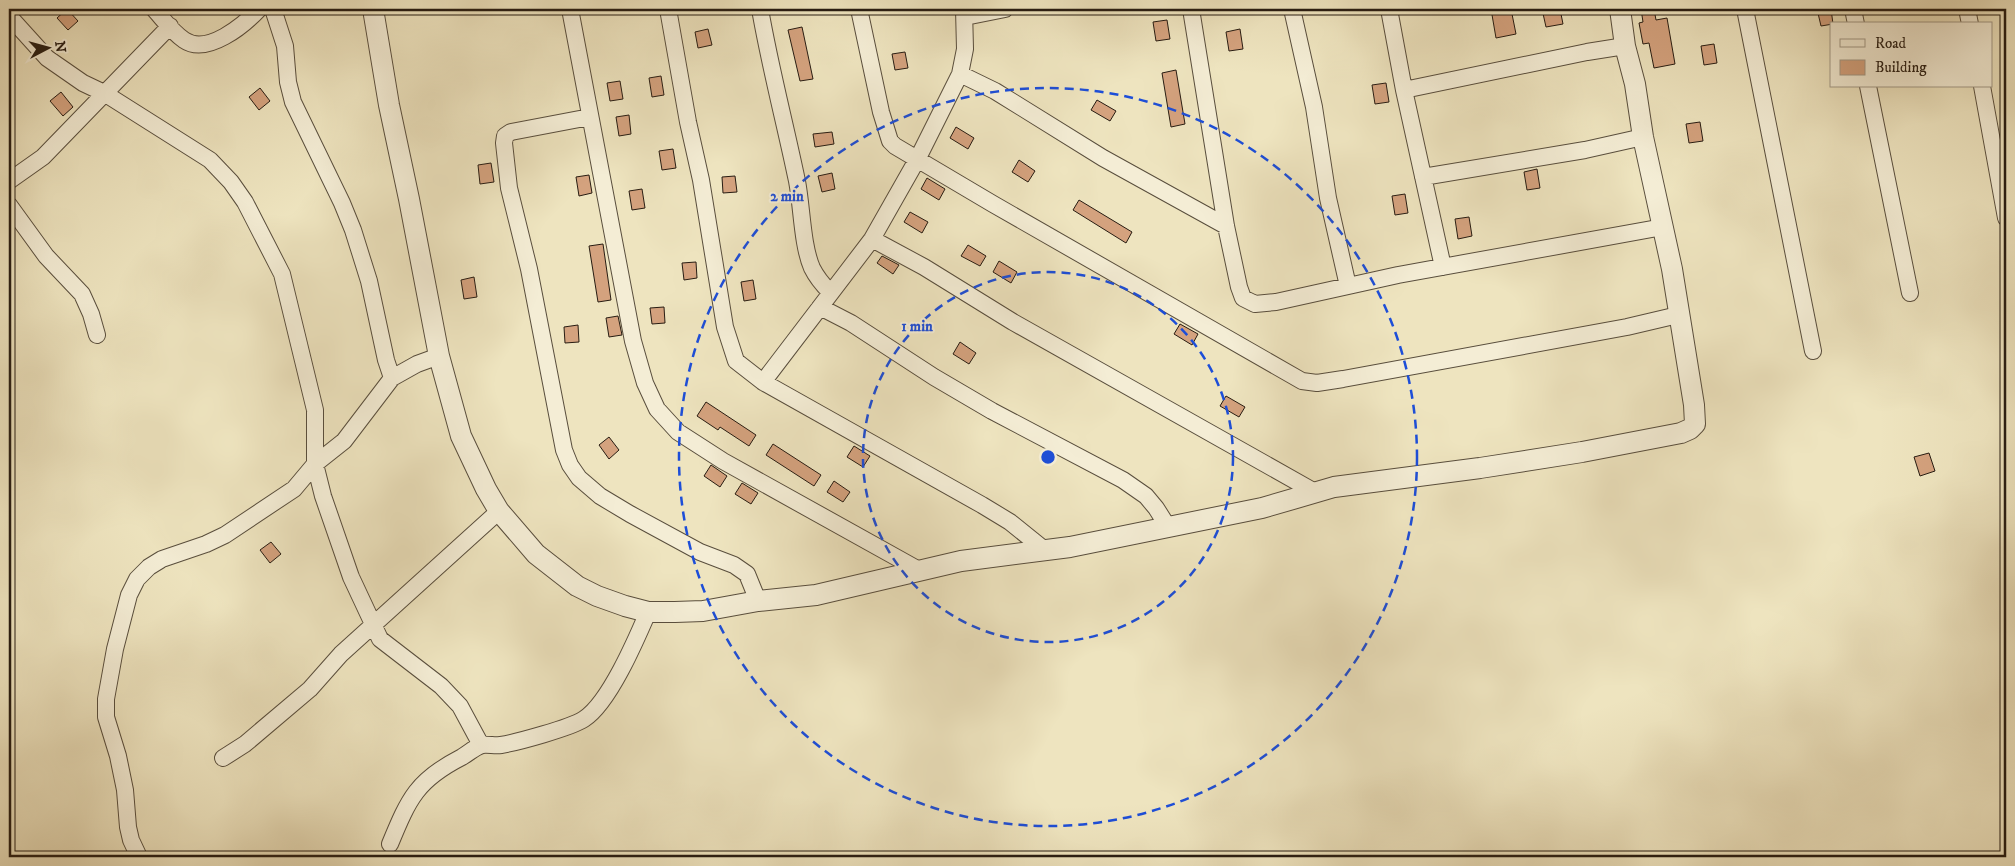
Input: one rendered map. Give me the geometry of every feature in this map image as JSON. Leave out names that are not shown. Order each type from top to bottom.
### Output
[{"type":"street","points":[[154,9],[186,42],[198,44],[209,43],[240,26],[259,9]]},
{"type":"street","points":[[274,9],[285,46],[288,82],[293,102],[336,189],[353,230],[368,281],[386,360],[392,378]]},
{"type":"street","points":[[373,9],[389,105],[418,239],[439,356],[462,436],[486,489],[510,526],[536,554],[576,586],[597,596],[648,612],[702,611],[758,601],[816,595],[960,561],[1046,550],[1262,508],[1315,492],[1358,483],[1480,468],[1582,452],[1681,433],[1690,429],[1695,424],[1696,416],[1663,227],[1643,138],[1635,84],[1625,46],[1620,9]]},
{"type":"street","points":[[570,9],[633,341],[645,383],[657,409],[678,432],[723,461],[919,570]]},
{"type":"street","points":[[668,9],[688,122],[701,180],[725,327],[736,361],[763,382],[1010,522],[1046,550]]},
{"type":"street","points":[[760,9],[791,152],[807,249],[812,267],[819,280],[830,292]]},
{"type":"street","points":[[859,9],[881,112],[890,141],[901,150],[918,158],[993,204],[1302,381],[1317,383],[1343,379],[1627,327],[1678,315]]},
{"type":"street","points":[[763,382],[872,239],[918,158],[960,74],[965,49],[965,13],[1006,9]]},
{"type":"street","points":[[1191,9],[1226,226],[1239,287],[1243,298],[1255,304],[1276,302],[1443,267],[1663,227]]},
{"type":"street","points":[[1292,9],[1314,107],[1328,198],[1348,286]]},
{"type":"street","points":[[1389,9],[1404,90],[1443,267]]},
{"type":"street","points":[[1745,9],[1812,350]]},
{"type":"street","points":[[1853,9],[1856,22]]},
{"type":"street","points":[[1967,9],[1970,22]]},
{"type":"street","points":[[9,16],[47,58],[210,160],[231,182],[244,202],[282,274],[315,410],[315,464],[323,496],[351,577],[380,640],[441,686],[460,706],[482,746]]},
{"type":"street","points":[[9,180],[43,157],[170,26]]},
{"type":"street","points":[[1404,90],[1570,55],[1625,46]]},
{"type":"street","points":[[960,74],[996,91],[1103,158],[1226,226]]},
{"type":"street","points":[[1868,88],[1910,293]]},
{"type":"street","points":[[1982,88],[2006,218]]},
{"type":"street","points":[[590,117],[511,132],[505,136],[504,143],[509,188],[529,269],[564,450],[570,465],[579,478],[600,496],[700,552],[734,565],[747,574],[758,601]]},
{"type":"street","points":[[1423,177],[1585,150],[1643,138]]},
{"type":"street","points":[[9,205],[46,256],[82,294],[91,314],[97,335]]},
{"type":"street","points":[[872,239],[1021,327],[1315,492]]},
{"type":"street","points":[[820,307],[851,323],[934,377],[992,411],[1123,480],[1146,496],[1168,527]]},
{"type":"street","points":[[139,857],[128,827],[125,790],[118,756],[106,717],[106,699],[115,649],[129,595],[137,579],[162,559],[198,548],[225,535],[294,489],[315,464],[344,441],[392,378],[417,364],[439,356]]},
{"type":"street","points":[[223,758],[245,744],[310,689],[341,654],[499,511]]},
{"type":"street","points":[[390,844],[404,811],[416,790],[447,764],[482,746],[501,745],[567,726],[584,718],[597,706],[624,664],[648,612]]},
{"type":"building","points":[[67,9],[78,21],[68,30],[57,18]]},
{"type":"building","points":[[1491,9],[1511,9],[1516,34],[1496,38]]},
{"type":"building","points":[[1542,9],[1560,9],[1563,24],[1546,27]]},
{"type":"building","points":[[1641,9],[1654,9],[1656,20],[1667,18],[1675,64],[1654,68],[1649,43],[1643,44],[1639,23],[1643,22]]},
{"type":"building","points":[[1817,9],[1831,9],[1833,22],[1821,26]]},
{"type":"building","points":[[1167,20],[1170,39],[1156,41],[1153,22]]},
{"type":"building","points":[[802,27],[813,79],[800,81],[788,30]]},
{"type":"building","points":[[708,29],[712,45],[698,48],[695,32]]},
{"type":"building","points":[[1240,29],[1243,49],[1229,51],[1226,32]]},
{"type":"building","points":[[1714,44],[1717,63],[1704,65],[1701,46]]},
{"type":"building","points":[[905,52],[908,68],[895,70],[892,54]]},
{"type":"building","points":[[1176,70],[1185,124],[1171,127],[1162,73]]},
{"type":"building","points":[[661,76],[664,95],[652,97],[649,78]]},
{"type":"building","points":[[620,81],[623,99],[610,101],[607,83]]},
{"type":"building","points":[[1386,83],[1389,102],[1375,104],[1372,85]]},
{"type":"building","points":[[260,88],[270,101],[259,110],[249,97]]},
{"type":"building","points":[[61,92],[73,107],[63,116],[50,101]]},
{"type":"building","points":[[1097,100],[1116,111],[1110,121],[1091,110]]},
{"type":"building","points":[[629,115],[631,134],[619,136],[616,117]]},
{"type":"building","points":[[1700,122],[1703,141],[1689,143],[1686,124]]},
{"type":"building","points":[[956,127],[974,138],[968,149],[950,138]]},
{"type":"building","points":[[832,132],[834,144],[815,147],[813,134]]},
{"type":"building","points":[[673,149],[676,168],[662,170],[659,151]]},
{"type":"building","points":[[1019,160],[1035,171],[1028,182],[1012,172]]},
{"type":"building","points":[[491,163],[494,182],[480,184],[478,165]]},
{"type":"building","points":[[1537,169],[1540,188],[1527,190],[1524,172]]},
{"type":"building","points":[[832,173],[835,189],[822,192],[818,176]]},
{"type":"building","points":[[589,175],[592,193],[579,196],[576,177]]},
{"type":"building","points":[[735,176],[737,192],[723,193],[722,177]]},
{"type":"building","points":[[927,178],[945,189],[939,200],[921,189]]},
{"type":"building","points":[[642,189],[645,208],[632,210],[629,191]]},
{"type":"building","points":[[1405,194],[1408,213],[1395,215],[1392,196]]},
{"type":"building","points":[[1079,200],[1132,232],[1126,243],[1073,210]]},
{"type":"building","points":[[910,212],[928,222],[922,233],[904,222]]},
{"type":"building","points":[[1469,217],[1472,236],[1458,239],[1455,219]]},
{"type":"building","points":[[603,244],[611,300],[598,302],[589,246]]},
{"type":"building","points":[[968,245],[986,256],[980,266],[961,256]]},
{"type":"building","points":[[882,256],[899,265],[893,274],[877,263]]},
{"type":"building","points":[[999,261],[1017,272],[1011,283],[993,272]]},
{"type":"building","points":[[696,262],[697,278],[684,280],[682,263]]},
{"type":"building","points":[[474,277],[477,297],[464,299],[461,280]]},
{"type":"building","points":[[753,280],[756,299],[744,301],[741,282]]},
{"type":"building","points":[[664,307],[665,323],[652,324],[650,308]]},
{"type":"building","points":[[618,316],[622,335],[609,337],[606,318]]},
{"type":"building","points":[[1180,324],[1198,334],[1192,345],[1174,334]]},
{"type":"building","points":[[578,325],[579,342],[565,343],[564,327]]},
{"type":"building","points":[[960,342],[976,353],[969,364],[953,354]]},
{"type":"building","points":[[1226,396],[1245,407],[1239,417],[1220,406]]},
{"type":"building","points":[[706,402],[756,435],[749,446],[720,427],[718,430],[697,416]]},
{"type":"building","points":[[609,437],[619,450],[609,459],[599,445]]},
{"type":"building","points":[[773,444],[821,475],[814,486],[766,455]]},
{"type":"building","points":[[854,446],[870,456],[863,467],[847,457]]},
{"type":"building","points":[[1929,453],[1935,471],[1920,476],[1914,457]]},
{"type":"building","points":[[711,465],[727,476],[720,487],[704,476]]},
{"type":"building","points":[[834,481],[850,492],[843,502],[827,492]]},
{"type":"building","points":[[742,483],[758,493],[751,504],[735,494]]},
{"type":"building","points":[[271,542],[281,554],[270,563],[260,550]]}]
